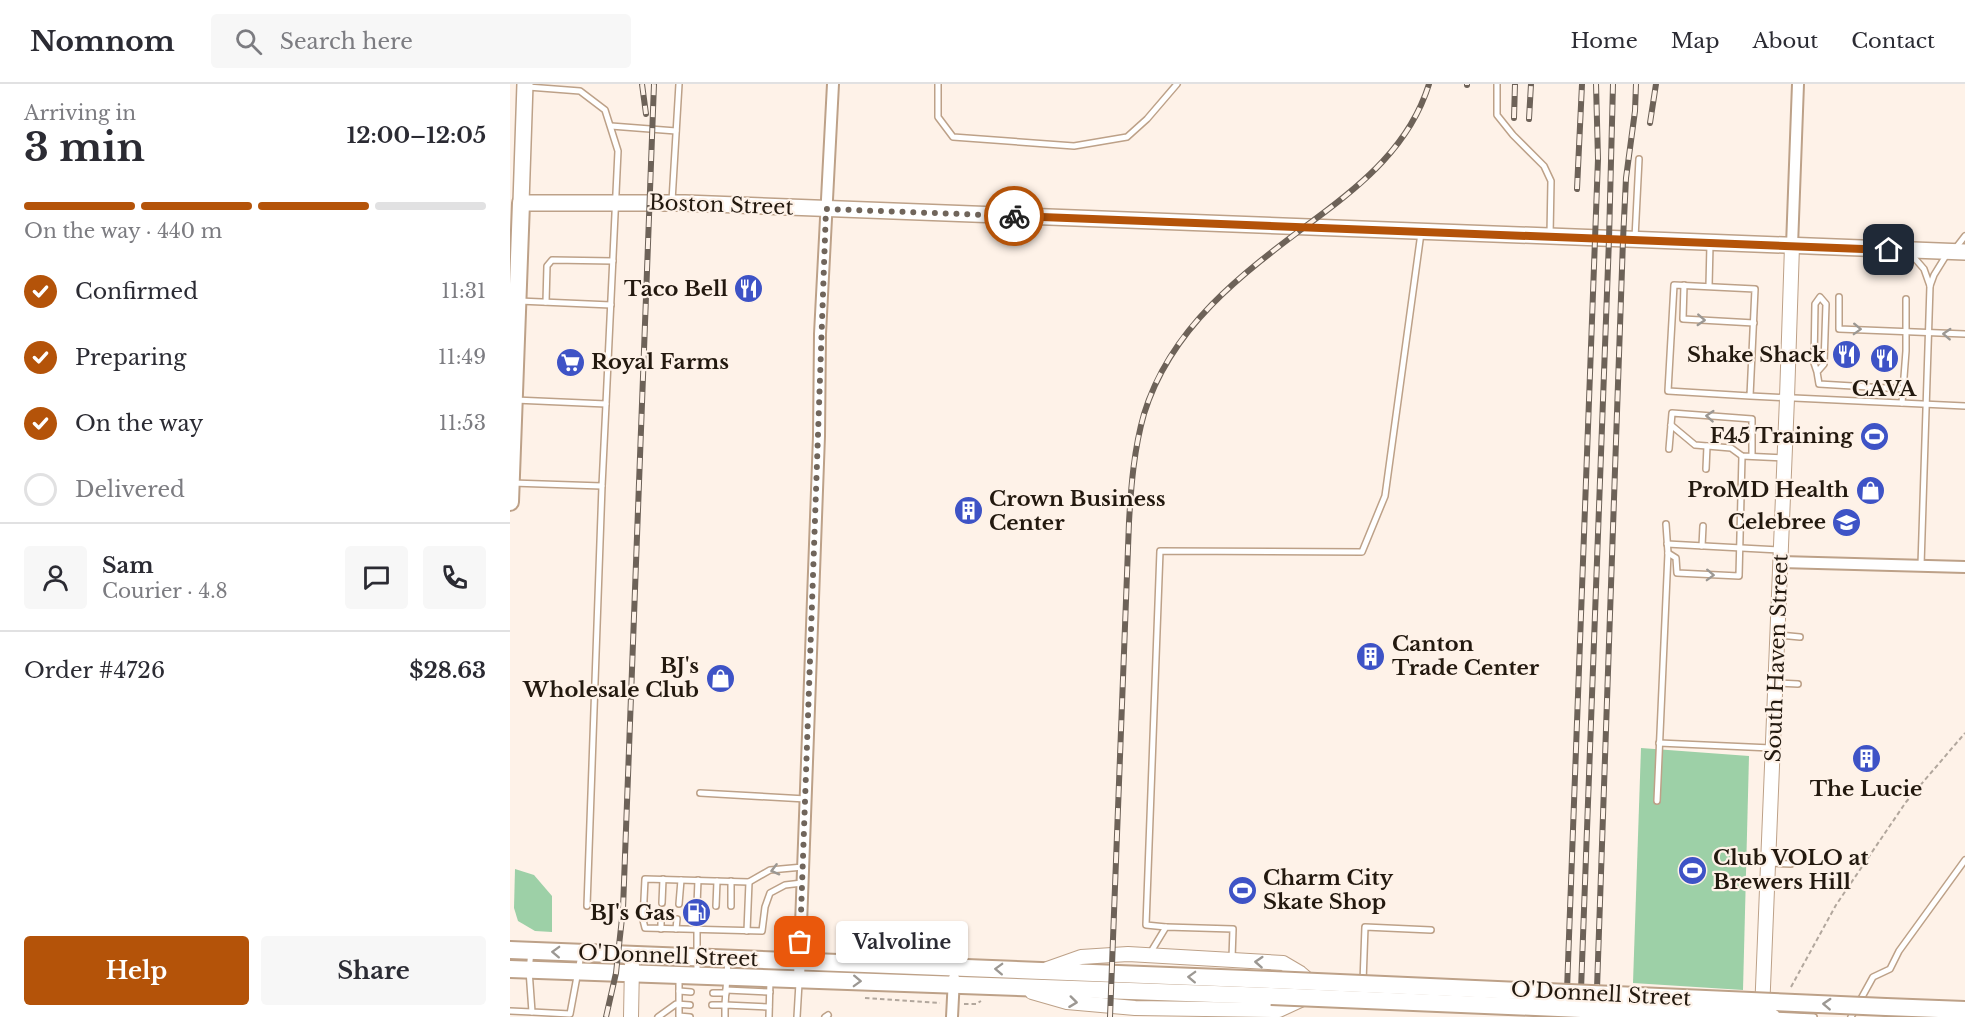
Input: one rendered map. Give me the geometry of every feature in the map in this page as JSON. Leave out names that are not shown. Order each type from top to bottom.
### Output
[{"type":"main road","points":[[510,502],[518,301],[514,203],[525,85]]},
{"type":"main road","name":"Boston Street","points":[[514,203],[672,203],[1955,252]]},
{"type":"main road","name":"O'Donnell Street","points":[[510,950],[1042,971],[1275,1001],[1886,1007],[1965,1010]]},
{"type":"main road","name":"O'Donnell Street","points":[[510,969],[633,973],[679,983],[697,975],[727,987],[770,985],[799,979],[1016,987],[1275,1001],[1766,1016]]},
{"type":"street","points":[[799,979],[826,209],[833,84]]},
{"type":"street","name":"South Haven Street","points":[[1766,1016],[1768,863],[1798,84]]},
{"type":"street","points":[[1781,556],[1965,567]]},
{"type":"street","name":"O'Donnell Street","points":[[1042,971],[1081,957],[1128,954],[1283,963],[1300,973],[1315,986],[1330,991]]},
{"type":"street","points":[[631,1017],[632,955]]},
{"type":"street","points":[[1275,1001],[1283,963]]},
{"type":"street","points":[[952,1017],[955,967]]},
{"type":"street","name":"O'Donnell Street","points":[[1275,1001],[1330,991],[1766,1016]]},
{"type":"lane","points":[[672,203],[678,84]]},
{"type":"lane","points":[[938,84],[938,117],[953,137],[1074,146],[1127,137],[1147,119],[1177,84]]},
{"type":"lane","points":[[1497,84],[1497,115],[1544,166],[1551,181],[1550,237]]},
{"type":"lane","points":[[525,85],[580,90],[605,110],[618,151],[602,486],[587,906]]},
{"type":"lane","points":[[611,126],[676,131]]},
{"type":"lane","points":[[1635,240],[1639,159]]},
{"type":"lane","points":[[1232,960],[1233,929],[1146,926],[1160,551],[1362,552],[1385,496],[1421,231]]},
{"type":"lane","points":[[1921,565],[1930,286],[1934,274],[1955,252],[1965,236]]},
{"type":"lane","points":[[1709,286],[1710,243]]},
{"type":"lane","points":[[1909,250],[1924,269],[1930,286]]},
{"type":"lane","points":[[546,303],[547,266],[552,260],[613,261]]},
{"type":"lane","points":[[1750,396],[1755,289],[1674,285],[1668,391],[1750,396],[1787,398],[1965,406]]},
{"type":"lane","points":[[1684,285],[1683,319],[1754,323]]},
{"type":"lane","points":[[1817,372],[1824,364],[1826,304],[1820,297],[1815,304],[1814,363],[1819,384],[1903,389]]},
{"type":"lane","points":[[1839,297],[1839,329],[1965,334]]},
{"type":"lane","points":[[1902,403],[1906,299]]},
{"type":"lane","points":[[518,301],[611,305]]},
{"type":"lane","points":[[514,400],[606,404]]},
{"type":"lane","points":[[1669,449],[1672,413],[1752,419],[1752,456]]},
{"type":"lane","points":[[1671,425],[1695,445],[1731,447],[1742,456],[1785,458]]},
{"type":"lane","points":[[1706,469],[1707,446]]},
{"type":"lane","points":[[1668,553],[1676,558],[1677,573],[1739,576],[1742,456]]},
{"type":"lane","points":[[511,483],[602,486]]},
{"type":"lane","points":[[1657,801],[1668,553],[1666,524]]},
{"type":"lane","points":[[1702,546],[1703,526]]},
{"type":"lane","points":[[1667,544],[1740,547],[1781,556]]},
{"type":"lane","points":[[1778,635],[1800,637]]},
{"type":"lane","points":[[1776,683],[1798,684]]},
{"type":"lane","points":[[1659,743],[1773,748]]},
{"type":"lane","points":[[700,793],[806,799]]},
{"type":"lane","points":[[1851,1017],[1874,977],[1890,969],[1899,951],[1965,860]]},
{"type":"lane","points":[[1768,863],[1791,864]]},
{"type":"lane","points":[[802,883],[785,885],[770,893],[765,907],[762,932],[645,928],[643,920],[645,879],[749,882],[770,870],[803,867]]},
{"type":"lane","points":[[662,903],[663,879]]},
{"type":"lane","points":[[679,904],[681,879]]},
{"type":"lane","points":[[697,905],[698,880]]},
{"type":"lane","points":[[716,906],[717,880]]},
{"type":"lane","points":[[731,881],[731,906]]},
{"type":"lane","points":[[747,931],[749,882]]},
{"type":"lane","points":[[661,919],[661,929]]},
{"type":"lane","points":[[676,929],[677,920]]},
{"type":"lane","points":[[697,920],[697,975]]},
{"type":"lane","points":[[716,921],[716,931]]},
{"type":"lane","points":[[730,922],[730,931]]},
{"type":"lane","points":[[1149,955],[1166,927]]},
{"type":"lane","points":[[1363,993],[1365,927],[1431,930]]},
{"type":"lane","points":[[531,951],[529,970],[532,1012]]},
{"type":"lane","points":[[510,1011],[570,1014],[581,953]]},
{"type":"lane","points":[[725,1017],[729,958]]},
{"type":"lane","points":[[797,1017],[799,979]]},
{"type":"lane","points":[[679,983],[691,992]]},
{"type":"lane","points":[[679,983],[679,1016],[690,1017]]},
{"type":"lane","points":[[769,1017],[770,985]]},
{"type":"lane","points":[[713,993],[727,987]]},
{"type":"lane","points":[[657,1017],[676,1004],[690,1005]]},
{"type":"lane","points":[[712,1005],[770,1007]]},
{"type":"lane","points":[[1766,1016],[1814,1017]]},
{"type":"path","points":[[1789,991],[1836,905],[1900,811],[1965,733]]},
{"type":"green space","name":"Club VOLO at Brewers Hill","points":[[1641,748],[1749,756],[1743,990],[1633,983]]},
{"type":"green space","points":[[515,869],[534,875],[552,896],[552,932],[535,931],[518,921],[514,908]]},
{"type":"railway","points":[[642,84],[646,114]]},
{"type":"railway","points":[[606,1017],[616,973],[623,909],[654,84]]},
{"type":"railway","points":[[1110,1017],[1129,522],[1134,468],[1144,414],[1156,383],[1172,354],[1191,328],[1236,281],[1350,192],[1383,161],[1410,126],[1429,84]]},
{"type":"railway","points":[[1514,118],[1515,84]]},
{"type":"railway","points":[[1529,119],[1531,84]]},
{"type":"railway","points":[[1577,189],[1582,84]]},
{"type":"railway","points":[[1566,1017],[1598,159],[1596,84]]},
{"type":"railway","points":[[1580,1017],[1613,84]]},
{"type":"railway","points":[[1596,1017],[1623,240],[1626,178],[1635,111],[1636,84]]},
{"type":"railway","points":[[1650,123],[1656,84]]},
{"type":"way so far","points":[[800,942],[826,209],[1014,216]]},
{"type":"place","name":"Taco Bell","points":[[749,289]]},
{"type":"place","name":"Shake Shack","points":[[1847,355]]},
{"type":"place","name":"CAVA","points":[[1884,358]]},
{"type":"place","name":"Royal Farms","points":[[570,362]]},
{"type":"place","name":"F45 Training","points":[[1874,436]]},
{"type":"place","name":"ProMD Health","points":[[1870,490]]},
{"type":"place","name":"Crown Business Center","points":[[968,511]]},
{"type":"place","name":"Celebree","points":[[1847,522]]},
{"type":"place","name":"Canton Trade Center","points":[[1371,656]]},
{"type":"place","name":"BJ's Wholesale Club","points":[[720,678]]},
{"type":"place","name":"The Lucie","points":[[1866,758]]},
{"type":"place","name":"Club VOLO at Brewers Hill","points":[[1692,870]]},
{"type":"place","name":"Charm City Skate Shop","points":[[1242,890]]},
{"type":"place","name":"BJ's Gas","points":[[696,913]]},
{"type":"place","name":"Valvoline","points":[[800,942]]},
{"type":"route","points":[[1014,216],[1889,250]]}]
